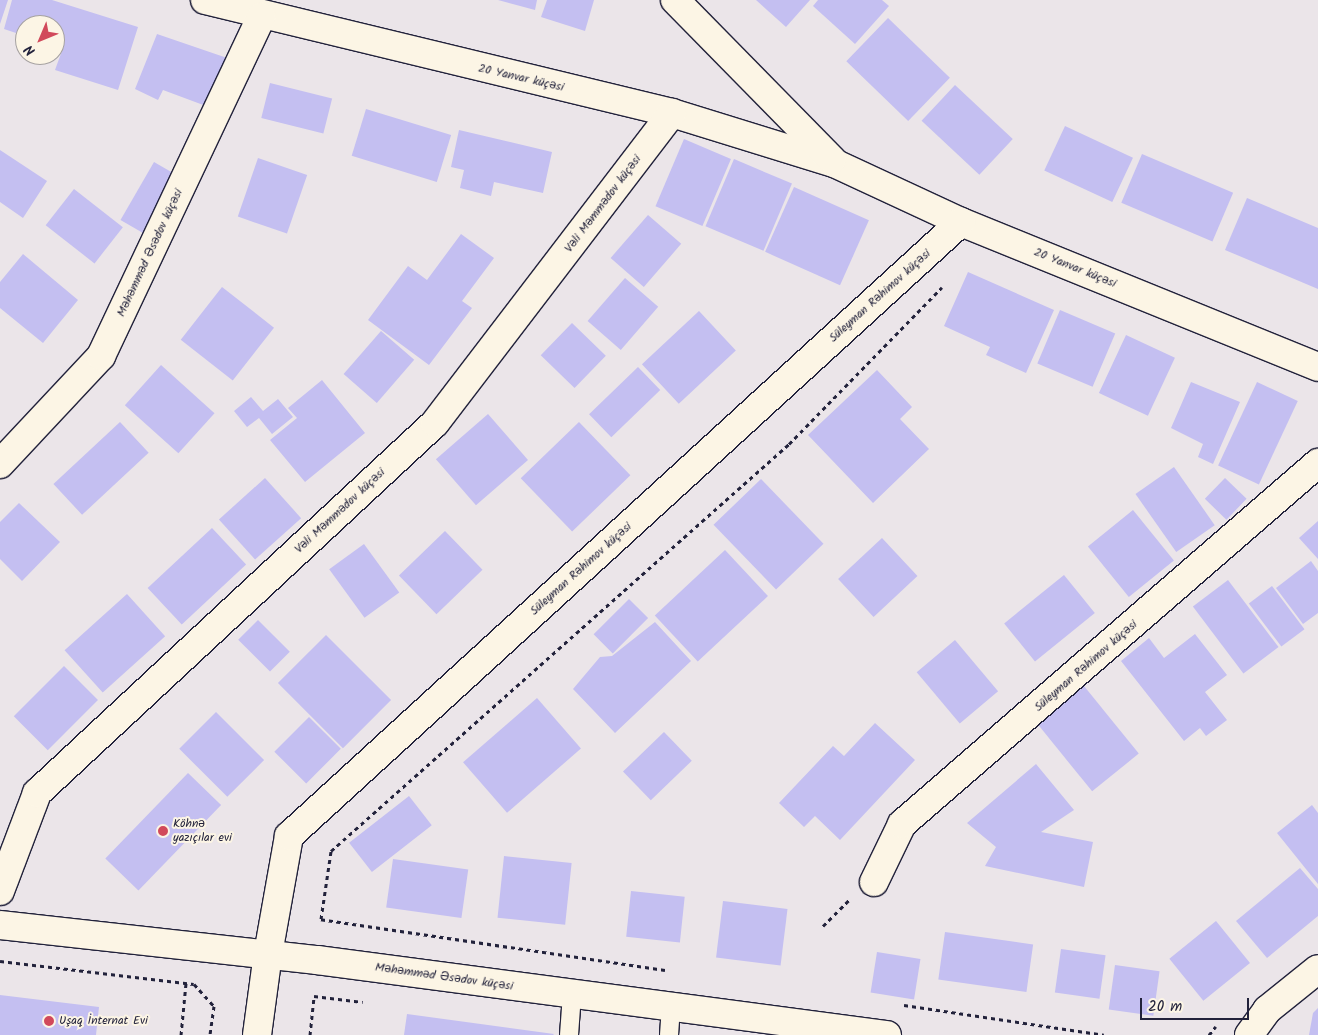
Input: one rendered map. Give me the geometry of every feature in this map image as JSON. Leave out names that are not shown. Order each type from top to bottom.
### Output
[{"type":"street","name":"20 Yanvar küçəsi","points":[[205,0],[261,16],[672,113],[834,163],[961,222],[1318,367]]},
{"type":"street","name":"20 Yanvar küçəsi","points":[[675,0],[834,163]]},
{"type":"street","name":"Məhəmməd Əsədov küçəsi","points":[[0,464],[101,356],[261,16]]},
{"type":"street","name":"Vəli Məmmədov küçəsi","points":[[0,891],[37,793],[436,423],[672,113]]},
{"type":"street","name":"Süleyman Rəhimov küçəsi","points":[[257,1035],[268,954],[289,836],[961,222]]},
{"type":"street","name":"Süleyman Rəhimov küçəsi","points":[[874,882],[902,824],[1318,464]]},
{"type":"street","name":"Məhəmməd Əsədov küçəsi","points":[[0,925],[268,954],[886,1035]]},
{"type":"street","points":[[1249,1035],[1267,1010],[1318,969]]},
{"type":"lane","points":[[569,1035],[572,994]]},
{"type":"lane","points":[[669,1035],[671,1007]]},
{"type":"path","points":[[673,971],[321,919],[331,851],[790,444],[945,284]]},
{"type":"path","points":[[822,926],[848,901]]},
{"type":"path","points":[[0,961],[194,984],[214,1006],[210,1035]]},
{"type":"path","points":[[181,1035],[186,983]]},
{"type":"path","points":[[310,1035],[314,996]]},
{"type":"path","points":[[899,1005],[1104,1035]]},
{"type":"building","points":[[0,0],[8,0],[0,24]]},
{"type":"building","points":[[12,0],[52,0],[138,27],[118,90],[55,70],[57,65],[65,65],[65,15],[15,15],[15,33],[4,29]]},
{"type":"building","points":[[498,0],[537,0],[535,10]]},
{"type":"building","points":[[547,0],[594,0],[585,31],[541,17]]},
{"type":"building","points":[[756,0],[810,0],[786,27]]},
{"type":"building","points":[[818,0],[882,0],[889,6],[855,44],[813,6]]},
{"type":"building","points":[[888,18],[950,78],[908,121],[846,61]]},
{"type":"building","points":[[157,34],[233,60],[214,109],[163,90],[158,100],[135,89]]},
{"type":"building","points":[[270,83],[332,98],[323,133],[261,118]]},
{"type":"building","points":[[955,85],[1013,139],[979,175],[922,121]]},
{"type":"building","points":[[366,109],[451,135],[437,182],[352,156]]},
{"type":"building","points":[[1065,126],[1133,158],[1112,202],[1044,170]]},
{"type":"building","points":[[459,130],[552,152],[543,193],[494,182],[491,196],[460,188],[464,170],[451,167]]},
{"type":"building","points":[[684,139],[731,159],[702,226],[655,206]]},
{"type":"building","points":[[0,150],[47,181],[23,218],[0,202]]},
{"type":"building","points":[[1142,154],[1233,193],[1212,241],[1121,203]]},
{"type":"building","points":[[258,158],[307,175],[287,234],[238,217]]},
{"type":"building","points":[[734,159],[792,184],[763,251],[705,226]]},
{"type":"building","points":[[154,162],[183,179],[150,237],[120,220]]},
{"type":"building","points":[[794,187],[869,220],[840,285],[765,252]]},
{"type":"building","points":[[74,189],[123,227],[95,263],[46,225]]},
{"type":"building","points":[[1247,198],[1318,228],[1318,289],[1225,250]]},
{"type":"building","points":[[648,215],[681,244],[644,287],[611,258]]},
{"type":"building","points":[[461,234],[494,258],[462,301],[472,308],[429,365],[368,320],[408,266],[427,280]]},
{"type":"building","points":[[23,254],[78,300],[43,343],[0,308],[0,282]]},
{"type":"building","points":[[968,272],[1054,310],[1026,373],[986,355],[990,347],[944,326]]},
{"type":"building","points":[[625,278],[658,307],[621,350],[588,321]]},
{"type":"building","points":[[222,287],[274,328],[233,380],[181,340]]},
{"type":"building","points":[[1060,310],[1115,333],[1093,387],[1037,363]]},
{"type":"building","points":[[699,311],[736,350],[679,404],[642,364]]},
{"type":"building","points":[[572,323],[606,356],[575,388],[541,355]]},
{"type":"building","points":[[381,331],[414,360],[377,403],[344,374]]},
{"type":"building","points":[[1126,335],[1175,358],[1148,416],[1099,393]]},
{"type":"building","points":[[161,365],[215,413],[178,453],[125,405]]},
{"type":"building","points":[[638,367],[660,390],[611,437],[589,414]]},
{"type":"building","points":[[877,370],[912,407],[900,419],[929,449],[873,503],[808,435]]},
{"type":"building","points":[[322,380],[365,433],[305,482],[270,440],[297,418],[288,408]]},
{"type":"building","points":[[1191,382],[1240,402],[1213,464],[1198,457],[1203,444],[1171,428]]},
{"type":"building","points":[[1257,382],[1298,401],[1259,484],[1218,465]]},
{"type":"building","points":[[251,397],[263,411],[278,399],[293,417],[272,434],[259,418],[247,427],[234,411]]},
{"type":"building","points":[[488,414],[528,460],[476,505],[436,459]]},
{"type":"building","points":[[120,422],[149,453],[82,515],[53,484]]},
{"type":"building","points":[[579,422],[630,475],[572,531],[521,478]]},
{"type":"building","points":[[1174,467],[1215,525],[1176,552],[1135,494]]},
{"type":"building","points":[[265,478],[301,518],[255,560],[219,519]]},
{"type":"building","points":[[1225,478],[1247,499],[1226,520],[1205,499]]},
{"type":"building","points":[[761,479],[824,544],[776,590],[714,525]]},
{"type":"building","points":[[19,503],[60,542],[22,581],[0,559],[0,522]]},
{"type":"building","points":[[1133,510],[1174,561],[1129,597],[1088,547]]},
{"type":"building","points":[[1318,521],[1318,559],[1299,538]]},
{"type":"building","points":[[212,528],[246,565],[182,625],[148,588]]},
{"type":"building","points":[[445,531],[483,570],[436,614],[399,575]]},
{"type":"building","points":[[882,538],[917,576],[874,617],[838,579]]},
{"type":"building","points":[[364,544],[399,593],[364,618],[329,569]]},
{"type":"building","points":[[725,550],[768,596],[698,662],[655,615]]},
{"type":"building","points":[[1311,561],[1318,571],[1318,613],[1303,624],[1276,588]]},
{"type":"building","points":[[1064,575],[1095,613],[1035,662],[1004,623]]},
{"type":"building","points":[[1228,580],[1279,647],[1243,674],[1193,606]]},
{"type":"building","points":[[1272,586],[1304,629],[1281,647],[1249,603]]},
{"type":"building","points":[[127,594],[165,636],[103,693],[65,650]]},
{"type":"building","points":[[629,599],[648,618],[613,653],[594,634]]},
{"type":"building","points":[[258,620],[290,652],[270,672],[238,640]]},
{"type":"building","points":[[655,622],[691,661],[615,733],[573,689],[600,657],[612,656]]},
{"type":"building","points":[[1195,634],[1227,675],[1205,692],[1227,720],[1206,736],[1200,728],[1184,741],[1121,661],[1149,638],[1164,658]]},
{"type":"building","points":[[326,635],[391,700],[343,748],[278,683]]},
{"type":"building","points":[[955,640],[998,691],[960,723],[917,672]]},
{"type":"building","points":[[64,666],[98,700],[48,750],[14,716]]},
{"type":"building","points":[[1084,686],[1139,754],[1092,791],[1037,724]]},
{"type":"building","points":[[537,698],[581,749],[507,813],[463,762]]},
{"type":"building","points":[[216,712],[264,760],[227,797],[179,749]]},
{"type":"building","points":[[309,717],[341,749],[306,783],[274,752]]},
{"type":"building","points":[[875,723],[915,760],[840,840],[815,816],[804,827],[779,803],[833,746],[844,756]]},
{"type":"building","points":[[664,732],[692,761],[651,800],[623,772]]},
{"type":"building","points":[[1036,764],[1074,810],[1041,832],[1093,842],[1084,887],[985,866],[996,847],[967,823]]},
{"type":"building","name":"Köhnə yazıçılar evi","points":[[188,773],[221,805],[138,891],[105,859]]},
{"type":"building","points":[[409,796],[432,825],[372,872],[349,843]]},
{"type":"building","points":[[1312,805],[1318,813],[1318,884],[1277,833]]},
{"type":"building","points":[[504,856],[572,863],[565,925],[498,918]]},
{"type":"building","points":[[393,859],[468,870],[461,918],[386,908]]},
{"type":"building","points":[[1300,868],[1318,889],[1318,916],[1267,958],[1236,921]]},
{"type":"building","points":[[631,891],[685,897],[680,942],[626,937]]},
{"type":"building","points":[[723,901],[788,909],[781,965],[716,958]]},
{"type":"building","points":[[1216,921],[1250,963],[1203,1001],[1169,959]]},
{"type":"building","points":[[945,932],[1033,944],[1026,992],[938,980]]},
{"type":"building","points":[[1061,949],[1106,955],[1099,999],[1055,993]]},
{"type":"building","points":[[877,952],[920,959],[914,999],[871,992]]},
{"type":"building","points":[[1115,965],[1160,971],[1153,1016],[1109,1010]]},
{"type":"building","name":"Uşaq İnternat Evi","points":[[0,995],[99,1007],[96,1035],[0,1035]]},
{"type":"building","points":[[1318,1008],[1318,1035],[1309,1035],[1313,1013]]},
{"type":"building","points":[[407,1014],[554,1034],[404,1035]]},
{"type":"place","name":"Köhnə yazıçılar evi","points":[[163,831]]},
{"type":"place","name":"Uşaq İnternat Evi","points":[[49,1021]]}]
